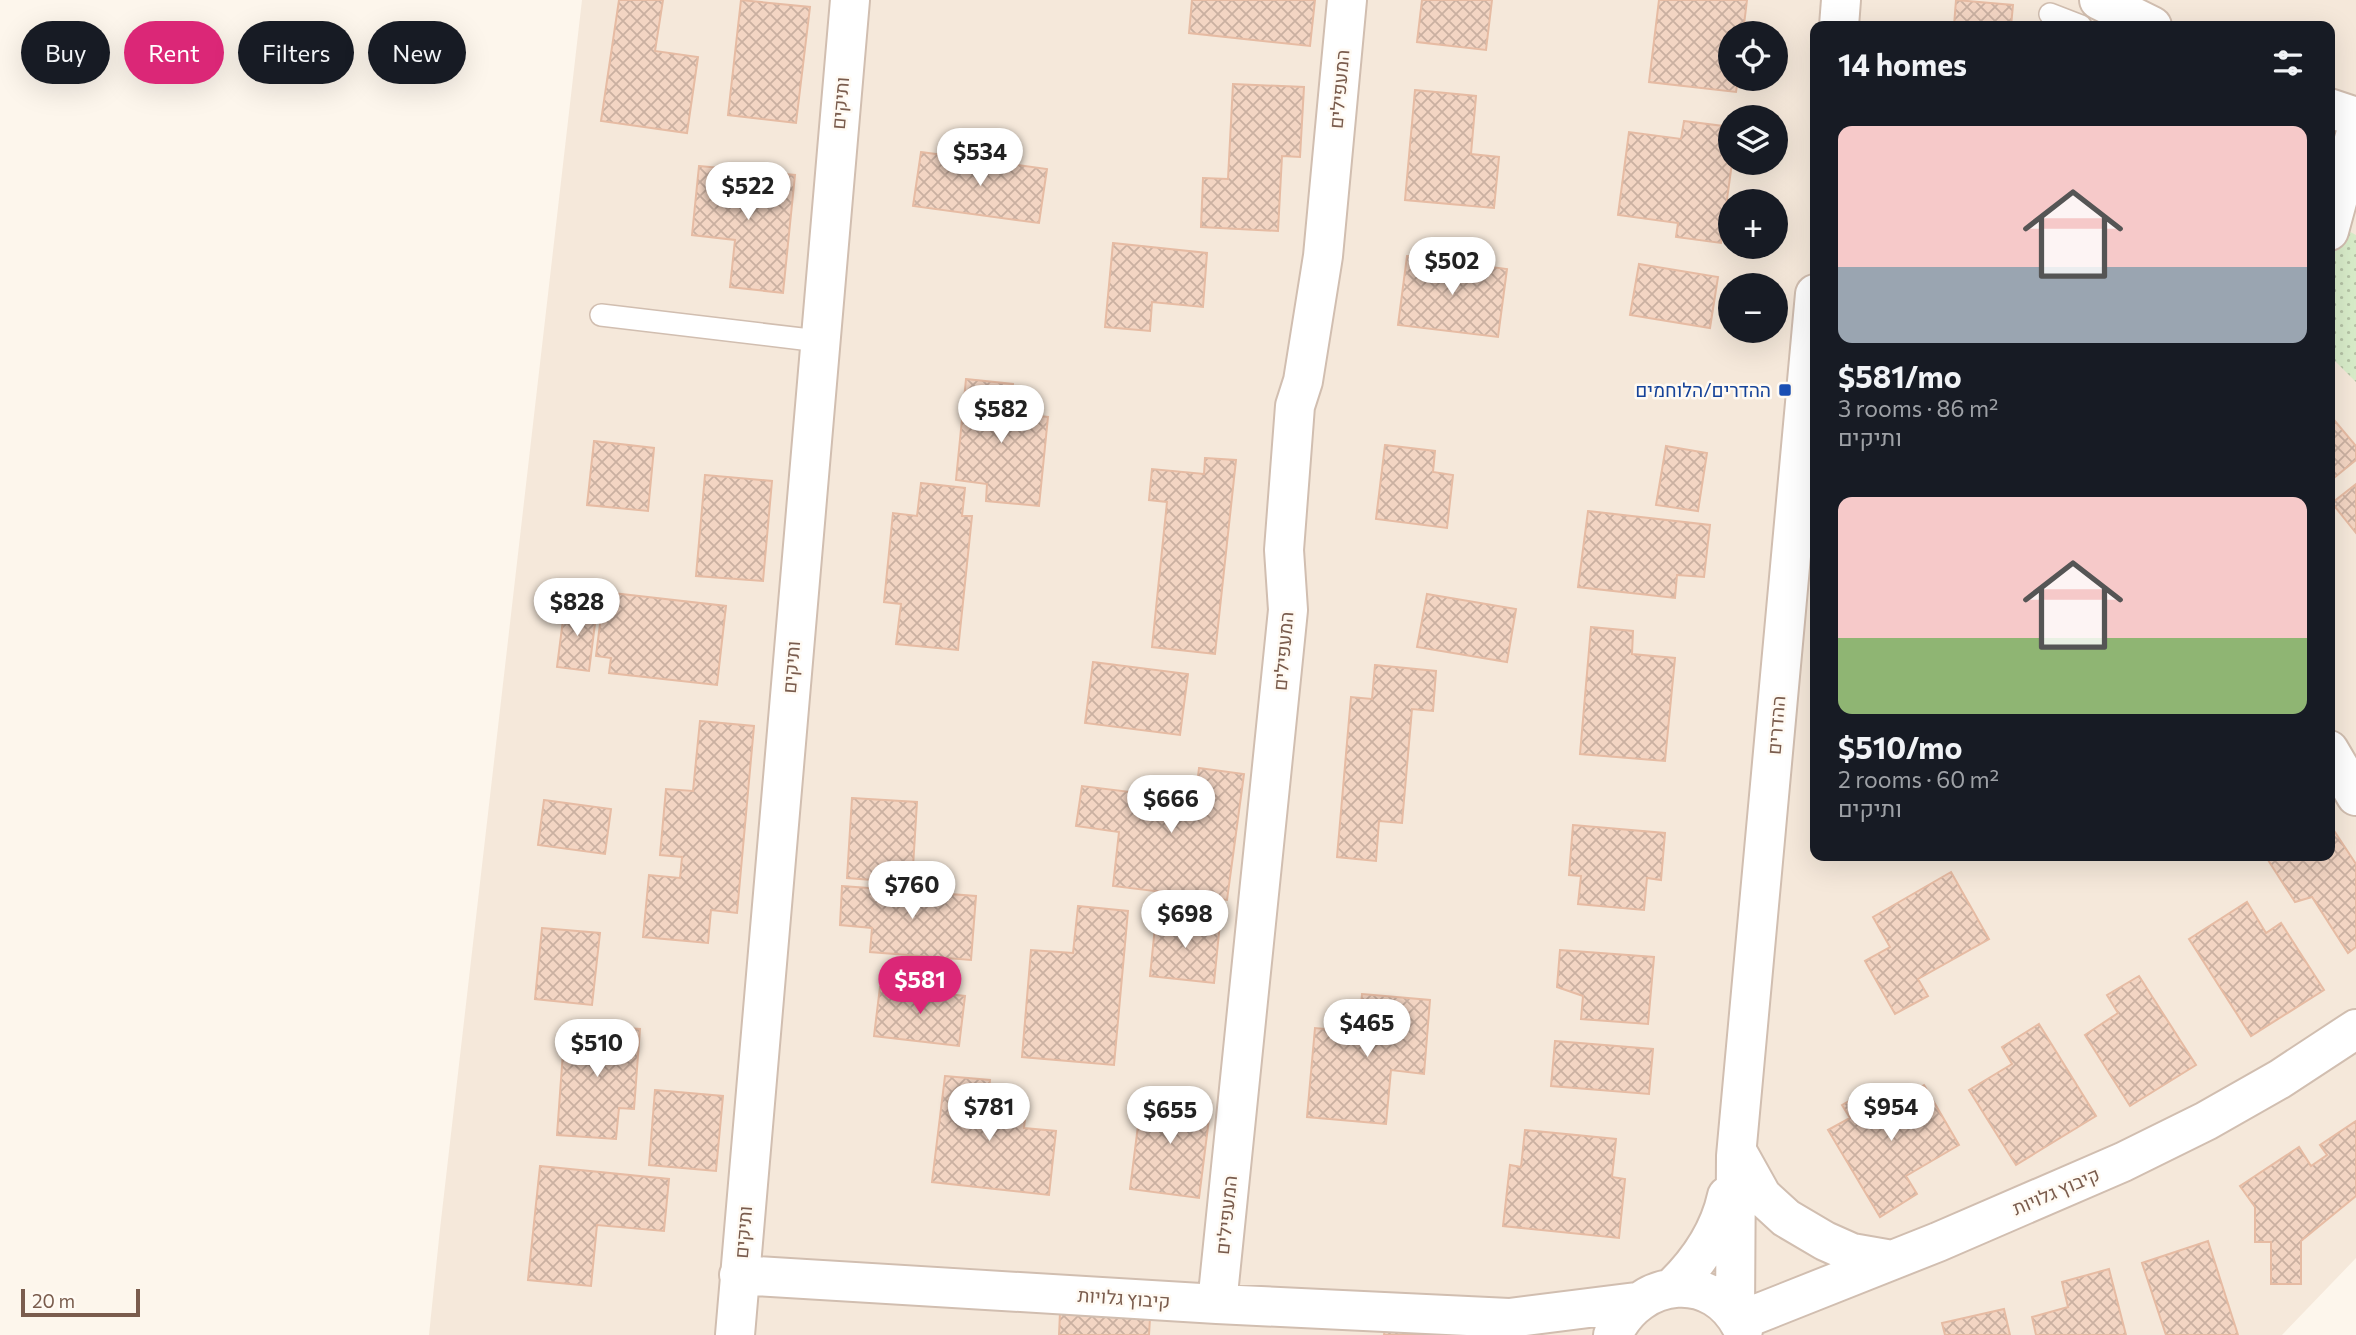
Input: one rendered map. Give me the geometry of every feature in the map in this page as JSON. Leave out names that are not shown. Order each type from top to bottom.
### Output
[{"type":"street","name":"ותיקים","points":[[735,1335],[849,0]]},
{"type":"street","name":"המעפילים","points":[[1217,1304],[1288,610],[1284,550],[1295,407],[1303,381],[1323,257],[1347,0]]},
{"type":"street","points":[[1840,21],[1842,0]]},
{"type":"street","points":[[2335,110],[2356,117]]},
{"type":"street","points":[[2335,209],[2356,132]]},
{"type":"street","name":"ההדרים","points":[[1672,1288],[1694,1267],[1710,1241],[1726,1202],[1736,1153],[1810,348]]},
{"type":"street","points":[[2335,760],[2356,796]]},
{"type":"street","name":"קיבוץ גלויות","points":[[1740,1324],[2123,1162],[2206,1121],[2280,1079],[2356,1029]]},
{"type":"street","points":[[1736,1153],[1762,1196],[1786,1218],[1852,1253],[1892,1260]]},
{"type":"street","name":"ההדרים","points":[[1736,1153],[1740,1324]]},
{"type":"street","name":"קיבוץ גלויות","points":[[740,1275],[1217,1304],[1520,1326],[1636,1302],[1653,1293],[1672,1288]]},
{"type":"street","points":[[1672,1288],[1707,1293],[1723,1302],[1740,1324]]},
{"type":"street","points":[[1614,1335],[1621,1319],[1636,1302]]},
{"type":"lane","points":[[2050,14],[2068,21]]},
{"type":"lane","points":[[601,315],[819,341]]},
{"type":"shaded area","points":[[582,0],[2356,0],[2356,1258],[2282,1335],[429,1335]]},
{"type":"green space","points":[[2339,226],[2356,235],[2356,382],[2335,361],[2335,234]]},
{"type":"building","points":[[619,0],[663,0],[655,51],[698,57],[687,133],[601,121]]},
{"type":"building","points":[[741,0],[810,7],[796,123],[728,115]]},
{"type":"building","points":[[1192,0],[1315,0],[1310,46],[1189,33]]},
{"type":"building","points":[[1422,0],[1492,0],[1486,50],[1417,42]]},
{"type":"building","points":[[1659,0],[1747,0],[1744,21],[1718,21],[1718,90],[1649,82]]},
{"type":"building","points":[[1956,0],[2013,5],[2011,21],[1954,21]]},
{"type":"building","points":[[1233,84],[1304,87],[1300,157],[1282,156],[1278,231],[1201,227],[1203,178],[1228,179]]},
{"type":"building","points":[[1415,90],[1476,96],[1471,154],[1499,157],[1494,208],[1405,200]]},
{"type":"building","points":[[1684,121],[1718,125],[1718,175],[1730,175],[1728,189],[1718,189],[1718,243],[1676,237],[1678,223],[1618,215],[1629,132],[1681,139]]},
{"type":"building","points":[[921,152],[1047,169],[1039,223],[913,206]]},
{"type":"building","points":[[699,166],[795,175],[783,293],[730,287],[735,240],[692,235]]},
{"type":"building","points":[[1113,243],[1207,253],[1203,307],[1152,302],[1150,331],[1105,327]]},
{"type":"building","points":[[1407,256],[1507,269],[1498,337],[1398,325]]},
{"type":"building","points":[[1639,264],[1718,277],[1710,328],[1630,315]]},
{"type":"building","points":[[966,379],[1013,384],[1010,413],[1048,417],[1039,506],[986,501],[987,484],[956,480]]},
{"type":"building","points":[[2335,421],[2356,446],[2356,460],[2335,477]]},
{"type":"building","points":[[594,441],[654,448],[648,511],[587,505]]},
{"type":"building","points":[[1385,445],[1435,451],[1433,472],[1453,475],[1447,528],[1376,519]]},
{"type":"building","points":[[1666,446],[1707,453],[1698,511],[1656,505]]},
{"type":"building","points":[[1205,458],[1236,460],[1215,654],[1152,647],[1167,502],[1149,500],[1152,469],[1204,474]]},
{"type":"building","points":[[705,475],[772,481],[763,581],[696,576]]},
{"type":"building","points":[[921,483],[965,488],[962,516],[972,516],[958,650],[896,644],[901,604],[884,602],[893,513],[917,516]]},
{"type":"building","points":[[2356,484],[2356,533],[2335,507],[2335,501]]},
{"type":"building","points":[[1588,511],[1710,525],[1704,577],[1677,575],[1675,598],[1578,587]]},
{"type":"building","points":[[604,592],[726,606],[717,685],[609,673],[611,658],[596,656]]},
{"type":"building","points":[[1427,594],[1516,609],[1507,662],[1417,647]]},
{"type":"building","points":[[565,604],[597,608],[589,671],[557,667]]},
{"type":"building","points":[[1591,627],[1633,631],[1632,654],[1675,658],[1665,761],[1580,754]]},
{"type":"building","points":[[1093,662],[1188,674],[1180,735],[1085,723]]},
{"type":"building","points":[[1375,665],[1436,671],[1433,711],[1412,709],[1402,823],[1379,821],[1376,861],[1337,857],[1351,697],[1372,699]]},
{"type":"building","points":[[700,721],[754,726],[737,913],[711,910],[708,943],[643,937],[649,875],[680,878],[682,857],[660,855],[666,789],[693,791]]},
{"type":"building","points":[[1199,768],[1244,774],[1227,900],[1113,886],[1119,832],[1076,826],[1082,786],[1195,800]]},
{"type":"building","points":[[852,798],[917,802],[912,883],[847,878]]},
{"type":"building","points":[[544,800],[611,809],[605,854],[538,845]]},
{"type":"building","points":[[1573,825],[1665,833],[1661,880],[1647,878],[1644,910],[1578,904],[1581,876],[1569,875]]},
{"type":"building","points":[[2335,832],[2356,864],[2356,947],[2348,953],[2312,897],[2295,902],[2269,861],[2335,861]]},
{"type":"building","points":[[1951,872],[1989,939],[1918,979],[1928,996],[1895,1014],[1865,961],[1890,947],[1873,917]]},
{"type":"building","points":[[842,886],[976,896],[971,960],[870,952],[872,928],[840,925]]},
{"type":"building","points":[[2247,902],[2266,933],[2281,923],[2324,990],[2251,1036],[2189,939]]},
{"type":"building","points":[[1078,906],[1128,911],[1114,1065],[1022,1057],[1031,950],[1073,953]]},
{"type":"building","points":[[1156,917],[1220,923],[1214,983],[1150,976]]},
{"type":"building","points":[[542,928],[600,933],[592,1005],[535,999]]},
{"type":"building","points":[[1560,950],[1654,957],[1648,1024],[1581,1019],[1583,996],[1557,987]]},
{"type":"building","points":[[2139,976],[2196,1065],[2130,1106],[2085,1035],[2118,1013],[2107,995]]},
{"type":"building","points":[[880,987],[965,996],[959,1046],[874,1036]]},
{"type":"building","points":[[1362,994],[1430,1000],[1424,1074],[1391,1070],[1386,1124],[1307,1117],[1315,1028],[1359,1032]]},
{"type":"building","points":[[565,1024],[640,1029],[634,1109],[619,1108],[616,1139],[557,1135]]},
{"type":"building","points":[[2039,1024],[2096,1116],[2016,1165],[1969,1090],[2012,1064],[2002,1047]]},
{"type":"building","points":[[1555,1041],[1653,1049],[1649,1094],[1551,1086]]},
{"type":"building","points":[[945,1076],[990,1080],[987,1107],[1026,1111],[1024,1128],[1056,1131],[1049,1195],[932,1182]]},
{"type":"building","points":[[1924,1085],[1959,1145],[1906,1176],[1917,1194],[1880,1217],[1828,1130],[1850,1118],[1842,1105],[1875,1086],[1888,1106]]},
{"type":"building","points":[[655,1090],[723,1096],[716,1171],[649,1165]]},
{"type":"building","points":[[1142,1094],[1211,1103],[1199,1198],[1130,1189]]},
{"type":"building","points":[[2356,1121],[2356,1196],[2301,1241],[2301,1284],[2271,1284],[2271,1242],[2255,1242],[2255,1207],[2240,1186],[2299,1147],[2311,1166],[2327,1155],[2320,1145]]},
{"type":"building","points":[[1525,1130],[1616,1139],[1612,1177],[1625,1179],[1619,1238],[1503,1226],[1510,1165],[1521,1167]]},
{"type":"building","points":[[540,1166],[669,1179],[664,1231],[597,1225],[591,1286],[528,1280]]},
{"type":"building","points":[[2208,1241],[2238,1335],[2166,1335],[2142,1263]]},
{"type":"building","points":[[2109,1269],[2126,1335],[2036,1335],[2032,1317],[2068,1307],[2062,1282]]},
{"type":"building","points":[[2004,1309],[2010,1335],[1945,1335],[1942,1323]]},
{"type":"building","points":[[1060,1312],[1150,1318],[1149,1335],[1059,1335]]},
{"type":"building","points":[[1385,1328],[1461,1334],[1461,1335],[1384,1335]]},
{"type":"place","name":"ההדרים/הלוחמים","points":[[1785,390]]}]
